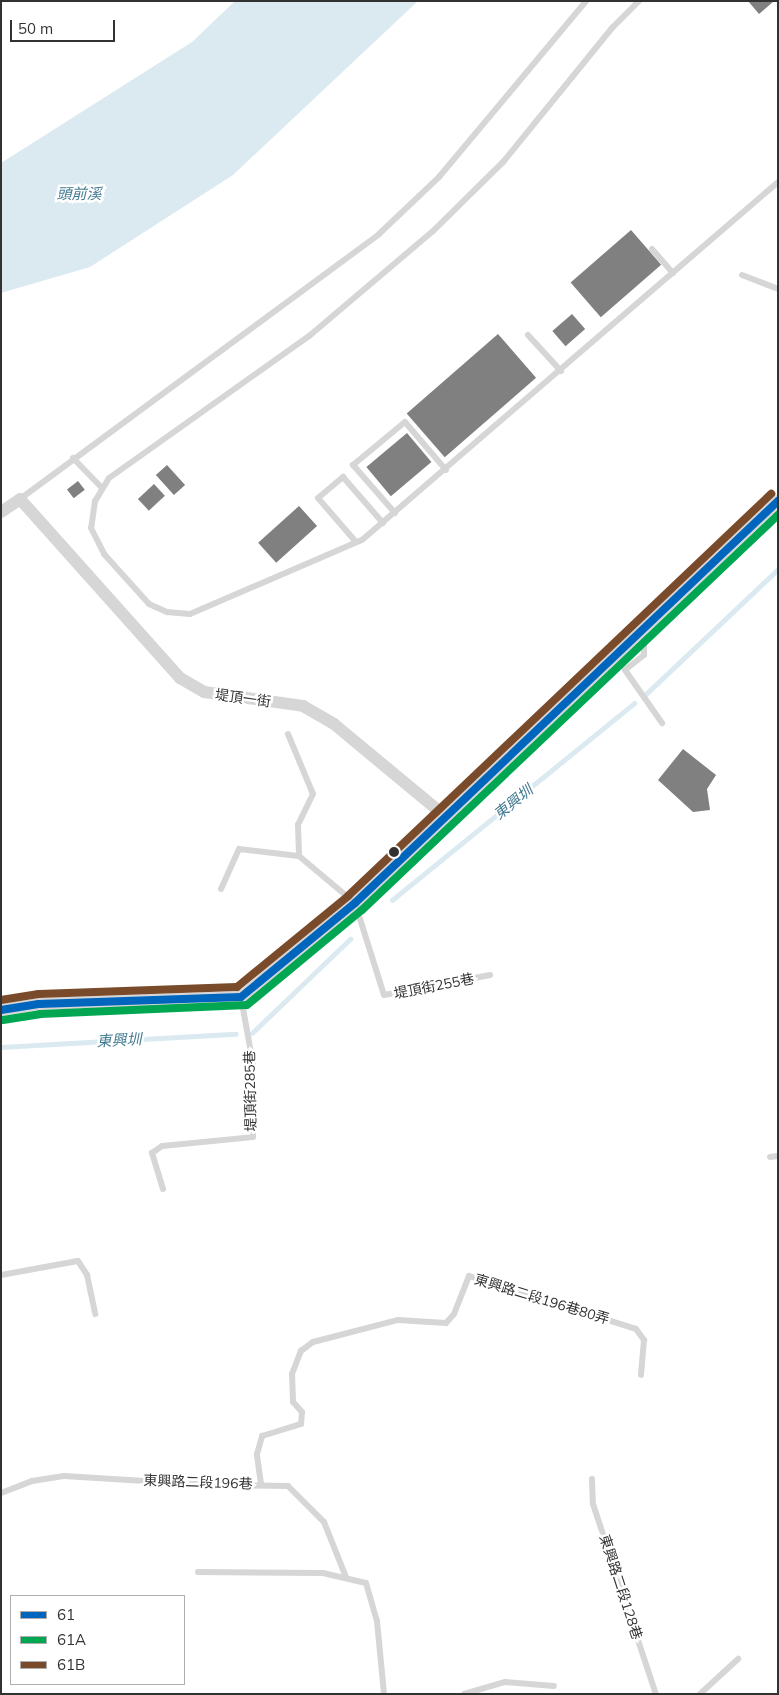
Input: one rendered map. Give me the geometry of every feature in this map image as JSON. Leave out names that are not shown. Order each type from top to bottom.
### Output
[{"type":"street","points":[[1,512],[20,499]]},
{"type":"street","name":"堤頂一街","points":[[20,499],[180,678],[204,692],[303,706],[334,724],[445,816]]},
{"type":"street","points":[[1,1010],[39,1004],[241,996],[356,903],[445,816],[778,501]]},
{"type":"lane","points":[[20,499],[73,458],[379,234],[439,177],[586,1]]},
{"type":"lane","points":[[639,1],[602,40],[503,162],[433,231],[309,336],[119,470],[102,487],[92,514],[95,541],[149,604],[178,615],[202,611],[356,542],[383,523],[561,372],[778,182]]},
{"type":"lane","points":[[652,248],[672,273]]},
{"type":"lane","points":[[742,274],[778,289]]},
{"type":"lane","points":[[528,335],[561,372]]},
{"type":"lane","points":[[395,513],[354,465],[405,422],[446,470]]},
{"type":"lane","points":[[73,458],[102,487]]},
{"type":"lane","points":[[356,542],[318,498],[342,477],[383,523]]},
{"type":"lane","points":[[644,628],[644,655],[625,670],[662,723]]},
{"type":"lane","points":[[288,734],[313,794],[298,825],[299,856]]},
{"type":"lane","points":[[221,889],[239,849],[299,856],[356,903]]},
{"type":"lane","name":"堤頂街255巷","points":[[356,903],[384,995],[490,975]]},
{"type":"lane","name":"堤頂街285巷","points":[[163,1189],[152,1153],[162,1146],[253,1138],[253,1064],[241,996]]},
{"type":"lane","points":[[770,1157],[778,1156]]},
{"type":"lane","points":[[1,1275],[78,1261],[87,1275],[94,1314]]},
{"type":"lane","name":"東興路二段196巷80弄","points":[[261,1484],[257,1454],[262,1436],[301,1424],[302,1412],[293,1402],[292,1374],[301,1351],[313,1342],[398,1320],[446,1323],[454,1314],[469,1276],[636,1329],[644,1340],[641,1375]]},
{"type":"lane","name":"東興路二段196巷","points":[[1,1493],[32,1481],[64,1476],[210,1485],[261,1484],[288,1486],[324,1522],[346,1577]]},
{"type":"lane","name":"東興路二段128巷","points":[[592,1479],[593,1504],[656,1694]]},
{"type":"lane","points":[[198,1572],[346,1577],[366,1583],[377,1621],[384,1694]]},
{"type":"lane","points":[[700,1694],[738,1659]]},
{"type":"lane","points":[[464,1694],[505,1682],[554,1686]]},
{"type":"water","name":"頭前溪","points":[[235,1],[418,1],[233,175],[90,267],[1,293],[1,163],[192,42]]},
{"type":"building","points":[[748,1],[774,1],[759,14]]},
{"type":"building","points":[[631,230],[661,265],[601,317],[571,282]]},
{"type":"building","points":[[572,314],[585,329],[565,346],[552,331]]},
{"type":"building","points":[[498,334],[536,378],[445,457],[407,413]]},
{"type":"building","points":[[407,433],[431,462],[391,496],[366,467]]},
{"type":"building","points":[[167,465],[185,485],[174,495],[156,475]]},
{"type":"building","points":[[78,481],[85,490],[74,498],[67,490]]},
{"type":"building","points":[[154,484],[165,496],[149,511],[138,499]]},
{"type":"building","points":[[299,506],[317,526],[276,563],[258,543]]},
{"type":"building","points":[[683,749],[716,775],[707,789],[710,810],[693,812],[658,780]]},
{"type":"waterway","name":"東興圳","points":[[646,694],[778,569]]},
{"type":"waterway","name":"東興圳","points":[[392,900],[634,703]]},
{"type":"waterway","name":"東興圳","points":[[252,1033],[350,939]]},
{"type":"waterway","name":"東興圳","points":[[1,1047],[236,1034]]},
{"type":"transit line","name":"61B","points":[[1,1000],[39,994],[237,987],[348,896],[771,494]]},
{"type":"transit line","name":"61","points":[[1,1010],[39,1004],[241,997],[355,903],[778,501]]},
{"type":"transit line","name":"61A","points":[[3,1020],[40,1014],[247,1005],[362,910],[778,515]]}]
